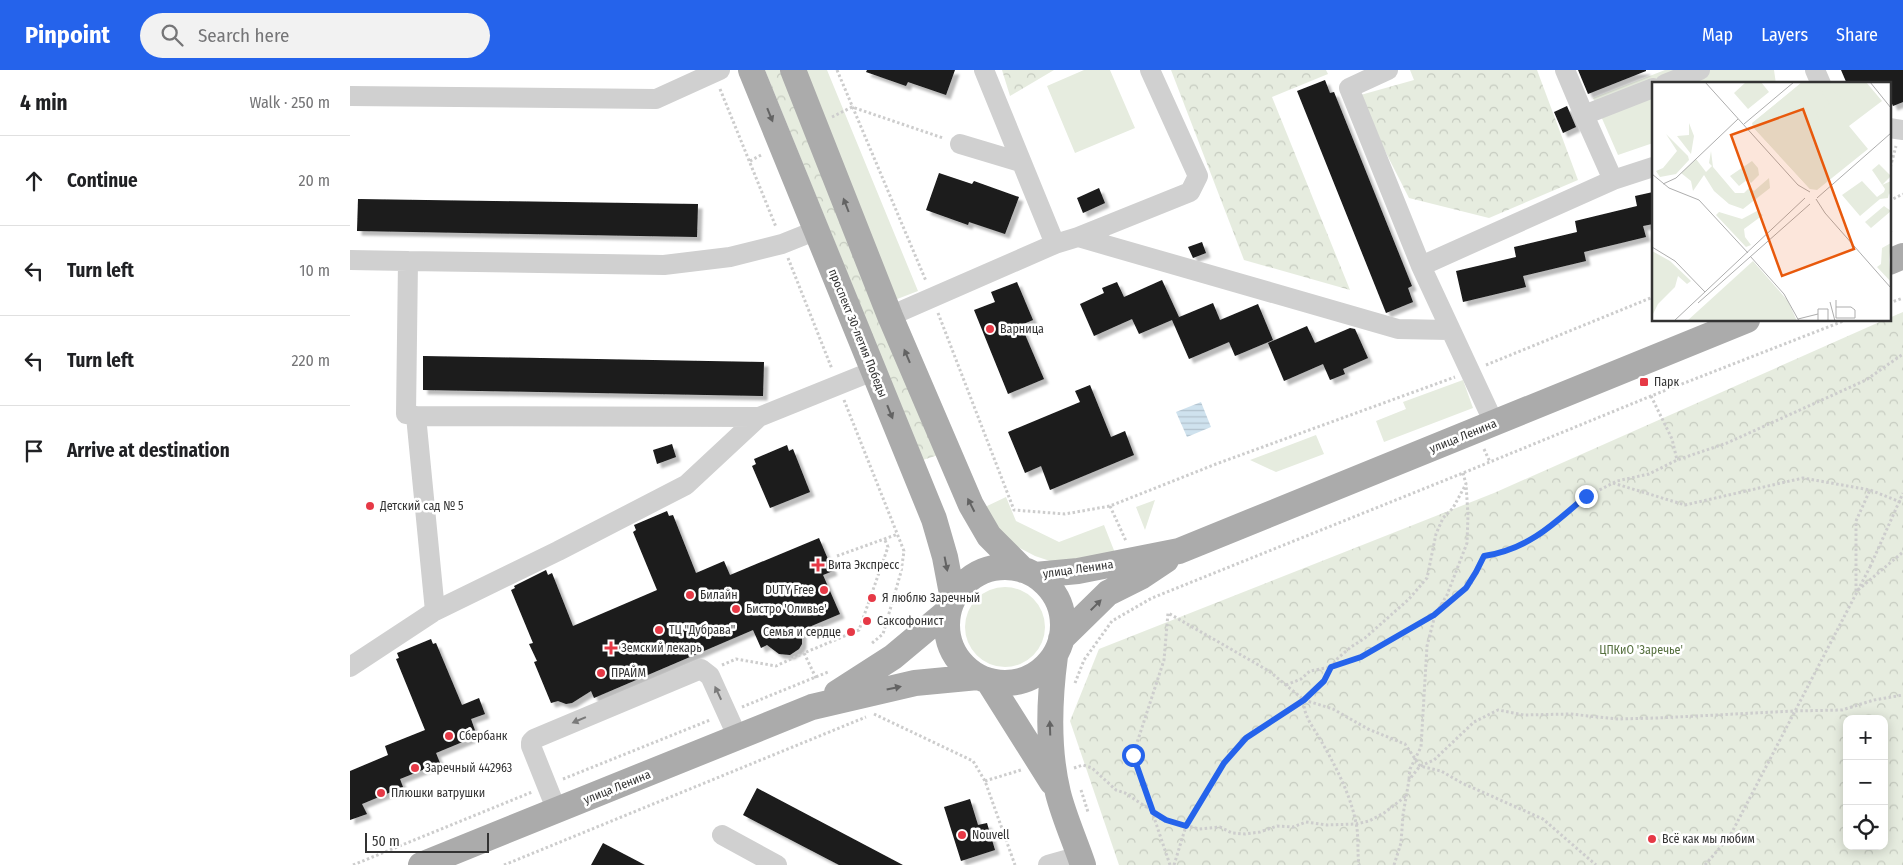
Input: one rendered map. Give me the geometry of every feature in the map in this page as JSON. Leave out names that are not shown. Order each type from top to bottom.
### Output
[{"type":"main road","name":"проспект 30-летия Победы","points":[[751,70],[818,230],[934,519],[945,557],[950,605]]},
{"type":"main road","points":[[793,70],[890,316],[971,505],[989,536],[1029,572],[1049,587],[1059,603],[1063,621],[1050,693],[1052,760],[1058,793]]},
{"type":"main road","points":[[1890,262],[1903,256]]},
{"type":"main road","name":"улица Ленина","points":[[1058,648],[1108,593],[1142,576],[1179,552],[1745,321]]},
{"type":"main road","name":"улица Ленина","points":[[1029,572],[1078,571],[1179,552]]},
{"type":"main road","points":[[1029,572],[1003,567],[982,571],[965,582],[950,605],[947,630],[952,649],[962,666],[984,679],[1008,684],[1026,680],[1042,670],[1058,648]]},
{"type":"main road","name":"улица Ленина","points":[[421,865],[812,707],[893,657],[950,605]]},
{"type":"main road","points":[[984,679],[1042,763],[1058,793],[1082,860]]},
{"type":"main road","name":"улица Ленина","points":[[812,707],[915,683],[984,679]]},
{"type":"lane","points":[[984,70],[1055,244]]},
{"type":"lane","points":[[890,316],[932,296],[1055,244],[1078,237],[1190,192],[1198,176],[1150,70]]},
{"type":"lane","points":[[1388,70],[1349,88],[1421,266],[1449,330],[1494,423]]},
{"type":"lane","points":[[1565,70],[1613,180]]},
{"type":"lane","points":[[1670,82],[1700,70]]},
{"type":"lane","points":[[1815,70],[1820,82]]},
{"type":"lane","points":[[350,96],[656,99],[717,71]]},
{"type":"lane","points":[[1584,115],[1652,88]]},
{"type":"lane","points":[[960,144],[1020,162]]},
{"type":"lane","points":[[1421,266],[1613,180],[1652,167]]},
{"type":"lane","points":[[350,260],[664,265],[730,257],[782,244],[818,230]]},
{"type":"lane","points":[[1078,237],[1398,329],[1449,330]]},
{"type":"lane","points":[[408,261],[406,414],[416,416],[760,417]]},
{"type":"lane","points":[[350,667],[436,611],[686,485],[760,417],[873,371]]},
{"type":"lane","points":[[416,416],[436,611]]},
{"type":"lane","points":[[557,811],[531,746],[531,742],[534,739],[701,669],[706,672],[738,738]]},
{"type":"lane","points":[[722,835],[777,865]]},
{"type":"lane","points":[[1048,865],[1082,860]]},
{"type":"path","points":[[836,70],[932,296],[1014,510],[1065,514],[1110,506],[1216,464],[1470,371],[1652,297]]},
{"type":"path","points":[[717,71],[782,244],[904,551],[901,572],[883,634],[870,645]]},
{"type":"path","points":[[852,107],[960,144]]},
{"type":"path","points":[[1890,167],[1898,130]]},
{"type":"path","points":[[1890,200],[1903,194]]},
{"type":"path","points":[[1890,303],[1903,298]]},
{"type":"path","points":[[1074,684],[1084,660],[1112,621],[1152,598],[1651,396],[1843,321]]},
{"type":"path","points":[[1286,685],[1301,679],[1310,671],[1331,667],[1361,657],[1434,615],[1466,588],[1484,556],[1502,553],[1537,537],[1586,496],[1613,483],[1650,474],[1676,460],[1727,443],[1809,407],[1866,380],[1903,354]]},
{"type":"path","points":[[1651,396],[1672,438],[1676,460]]},
{"type":"path","points":[[1394,865],[1400,843],[1402,815],[1410,770],[1420,747],[1423,730],[1426,654],[1434,615],[1447,595],[1467,543],[1468,515],[1466,484],[1463,473]]},
{"type":"path","points":[[1613,483],[1685,505],[1803,478],[1870,490],[1903,503]]},
{"type":"path","points":[[1172,865],[1186,826],[1224,763],[1246,738],[1304,700],[1324,681],[1338,658],[1365,638],[1409,600],[1427,578],[1436,534],[1443,518],[1453,508],[1466,484]]},
{"type":"path","points":[[1856,592],[1856,521],[1870,490]]},
{"type":"path","points":[[1705,865],[1730,836],[1870,567],[1903,493]]},
{"type":"path","points":[[1110,506],[1127,542]]},
{"type":"path","points":[[837,556],[898,534]]},
{"type":"path","points":[[706,672],[736,659],[776,666],[858,630],[888,547],[884,538]]},
{"type":"path","points":[[1856,592],[1903,552]]},
{"type":"path","points":[[1172,865],[1133,755],[1164,660],[1168,613],[1269,670],[1304,700],[1333,709],[1368,729],[1405,744],[1420,766],[1441,771],[1462,783],[1543,819],[1596,865]]},
{"type":"path","points":[[804,653],[816,678]]},
{"type":"path","points":[[353,865],[834,670]]},
{"type":"path","points":[[1409,780],[1420,766],[1434,760],[1474,722],[1498,710],[1524,715],[1570,714],[1618,719],[1842,710],[1874,700],[1903,695]]},
{"type":"path","points":[[1304,700],[1304,707],[1310,722],[1338,771],[1356,824],[1359,865]]},
{"type":"path","points":[[504,865],[874,714],[973,761],[986,781],[1015,865]]},
{"type":"path","points":[[1071,761],[1074,768],[1083,765],[1092,768],[1116,790],[1125,793],[1166,820],[1199,829],[1220,827],[1232,833],[1260,832],[1277,826],[1293,826],[1306,822],[1327,825],[1356,824],[1368,821],[1384,813],[1406,796]]},
{"type":"green space","points":[[765,70],[781,70],[938,455],[923,460]]},
{"type":"green space","points":[[800,70],[827,70],[918,291],[892,301]]},
{"type":"green space","points":[[1002,70],[1054,70],[1010,96]]},
{"type":"green space","points":[[1084,70],[1110,70],[1135,128],[1075,153],[1047,86]]},
{"type":"green space","points":[[1171,70],[1326,70],[1328,74],[1272,97],[1350,290],[1244,260]]},
{"type":"green space","points":[[1410,70],[1537,70],[1578,180],[1489,218],[1409,198],[1357,96],[1414,80]]},
{"type":"green space","points":[[1665,70],[1774,70],[1776,82],[1652,82],[1652,143],[1618,155],[1593,98]]},
{"type":"green space","name":"ЦПКиО 'Заречье'","points":[[1903,312],[1903,865],[1119,865],[1070,721],[1099,649],[1494,493],[1882,321],[1890,321],[1890,318]]},
{"type":"green space","points":[[1463,380],[1473,408],[1384,442],[1376,421],[1406,409],[1403,402]]},
{"type":"green space","points":[[1316,435],[1324,454],[1276,472],[1250,460]]},
{"type":"green space","points":[[1006,497],[1016,521],[1059,542],[1104,525],[1117,558],[1059,564],[1035,556],[1012,544],[995,527],[985,507]]},
{"type":"green space","points":[[1155,500],[1145,530],[1136,507]]},
{"type":"green space","points":[[1005,587],[1020,590],[1033,599],[1042,612],[1045,627],[1042,642],[1033,655],[1020,664],[1005,667],[990,664],[977,655],[968,642],[965,627],[968,612],[977,599],[990,590]]},
{"type":"water","points":[[1201,402],[1211,427],[1187,437],[1176,412]]},
{"type":"building","points":[[867,70],[955,70],[946,95],[908,82],[906,86],[866,72]]},
{"type":"building","points":[[1578,70],[1646,70],[1646,71],[1588,94]]},
{"type":"building","points":[[1841,70],[1903,70],[1903,102],[1893,106],[1890,99],[1890,82],[1846,82]]},
{"type":"building","points":[[1325,80],[1330,93],[1334,92],[1412,286],[1408,288],[1413,302],[1386,313],[1297,91]]},
{"type":"building","points":[[1567,106],[1576,127],[1563,133],[1554,112]]},
{"type":"building","points":[[939,173],[972,184],[974,181],[1019,197],[1005,234],[969,222],[968,225],[926,210]]},
{"type":"building","points":[[1099,188],[1105,203],[1083,213],[1077,198]]},
{"type":"building","points":[[1652,192],[1652,224],[1643,226],[1646,237],[1584,252],[1586,261],[1523,276],[1526,287],[1463,302],[1456,271],[1516,257],[1514,247],[1577,232],[1575,221],[1637,206],[1635,196]]},
{"type":"building","points":[[358,199],[698,204],[697,237],[357,231]]},
{"type":"building","points":[[1202,242],[1206,253],[1193,258],[1188,247]]},
{"type":"building","points":[[1162,280],[1179,317],[1139,334],[1132,319],[1094,336],[1080,304],[1104,293],[1102,288],[1117,282],[1124,297]]},
{"type":"building","points":[[1017,282],[1033,320],[1021,325],[1044,379],[1008,394],[974,310],[995,302],[991,292]]},
{"type":"building","points":[[1213,303],[1220,320],[1258,304],[1273,340],[1235,356],[1229,342],[1189,359],[1172,320]]},
{"type":"building","points":[[1307,326],[1315,343],[1350,328],[1355,329],[1368,358],[1343,369],[1345,374],[1330,380],[1323,364],[1284,381],[1268,343]]},
{"type":"building","points":[[423,356],[764,362],[763,396],[423,390]]},
{"type":"building","points":[[1090,385],[1111,437],[1125,431],[1134,455],[1050,490],[1041,466],[1025,473],[1008,432],[1080,402],[1075,391]]},
{"type":"building","points":[[672,444],[676,457],[657,464],[653,450]]},
{"type":"building","points":[[787,445],[789,451],[793,449],[810,492],[770,508],[752,466],[756,464],[754,459]]},
{"type":"building","points":[[667,511],[669,516],[673,515],[696,573],[724,561],[730,575],[819,538],[833,571],[823,575],[840,614],[802,630],[802,644],[799,649],[790,655],[779,654],[767,645],[761,648],[753,630],[594,698],[591,691],[572,703],[566,704],[558,701],[551,703],[534,662],[537,661],[529,644],[533,643],[511,590],[515,588],[514,586],[546,570],[548,575],[552,573],[573,626],[657,590],[633,532],[636,530],[634,525]]},
{"type":"building","points":[[431,639],[433,644],[436,643],[462,705],[479,698],[485,714],[471,719],[477,736],[436,753],[440,763],[400,779],[403,787],[362,804],[367,814],[350,820],[350,771],[388,755],[385,746],[425,730],[396,659],[399,658],[397,653]]},
{"type":"building","points":[[757,788],[903,865],[839,865],[743,815]]},
{"type":"building","points":[[970,799],[978,825],[987,823],[995,850],[961,861],[944,807]]},
{"type":"building","points":[[603,843],[645,865],[591,865]]},
{"type":"place","name":"Варница","points":[[990,329]]},
{"type":"place","name":"Парк","points":[[1644,382]]},
{"type":"place","name":"Детский сад № 5","points":[[370,506]]},
{"type":"place","name":"Вита Экспресс","points":[[818,565]]},
{"type":"place","name":"DUTY Free","points":[[824,590]]},
{"type":"place","name":"Билайн","points":[[690,595]]},
{"type":"place","name":"Я люблю Заречный","points":[[872,598]]},
{"type":"place","name":"Бистро 'Оливье'","points":[[736,609]]},
{"type":"place","name":"Саксофонист","points":[[867,621]]},
{"type":"place","name":"ТЦ \"Дубрава\"","points":[[659,630]]},
{"type":"place","name":"Семья и сердце","points":[[851,632]]},
{"type":"place","name":"Земский лекарь","points":[[611,648]]},
{"type":"place","name":"ПРАЙМ","points":[[601,673]]},
{"type":"place","name":"Сбербанк","points":[[449,736]]},
{"type":"place","name":"Заречный 442963","points":[[415,768]]},
{"type":"place","name":"Плюшки ватрушки","points":[[381,793]]},
{"type":"place","name":"Nouvell","points":[[962,835]]},
{"type":"place","name":"Всё как мы любим","points":[[1652,839]]},
{"type":"route","points":[[1133,755],[1153,812],[1166,820],[1186,826],[1224,763],[1246,738],[1304,700],[1324,681],[1331,667],[1361,657],[1434,615],[1466,588],[1484,556],[1502,553],[1537,537],[1586,496]]}]
